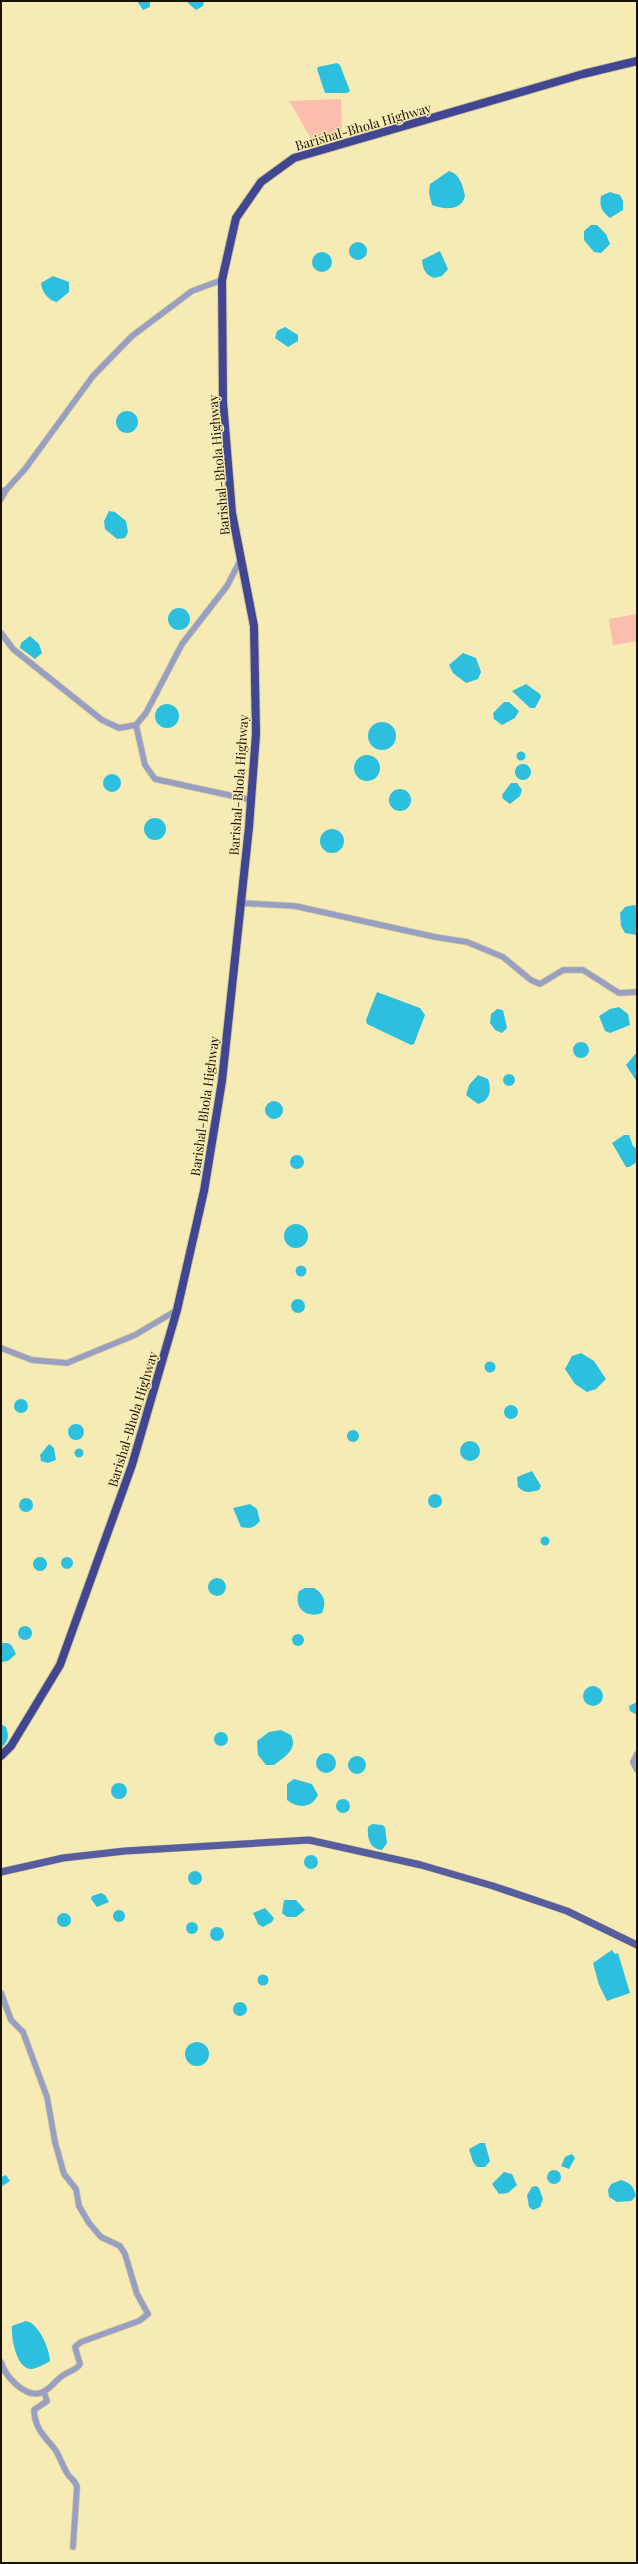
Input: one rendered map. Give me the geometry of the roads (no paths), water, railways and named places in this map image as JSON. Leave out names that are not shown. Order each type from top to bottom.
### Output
[{"type":"highway","name":"Barishal-Bhola Highway","points":[[1,1756],[11,1746],[60,1665],[132,1465],[177,1310],[204,1191],[220,1089],[251,800],[256,734],[254,626],[232,513],[223,402],[222,280],[236,218],[261,182],[294,158],[583,74],[637,61]]},
{"type":"main road","points":[[1,1872],[63,1858],[125,1851],[309,1840],[414,1863],[493,1886],[567,1911],[637,1945]]},
{"type":"street","points":[[1,498],[3,490],[25,469],[93,376],[132,336],[192,291],[222,280]]},
{"type":"street","points":[[1,633],[13,649],[102,720],[119,728],[136,725],[146,713],[182,644],[227,586],[241,559]]},
{"type":"street","points":[[136,725],[145,765],[155,779],[251,800]]},
{"type":"street","points":[[240,903],[295,906],[435,937],[467,942],[504,957],[531,980],[540,984],[563,970],[582,970],[619,993],[637,992]]},
{"type":"street","points":[[1,1348],[32,1360],[67,1363],[135,1335],[177,1310]]},
{"type":"street","points":[[637,1754],[633,1762],[637,1770]]},
{"type":"street","points":[[1,1994],[11,2020],[23,2032],[47,2098],[55,2142],[64,2174],[76,2189],[79,2206],[89,2223],[101,2237],[120,2246],[125,2254],[137,2294],[148,2314],[139,2321],[81,2342],[75,2347],[80,2364],[78,2367],[62,2376],[44,2392],[39,2393],[25,2391],[18,2387],[1,2362]]},
{"type":"street","points":[[44,2392],[47,2401],[34,2410],[36,2422],[43,2438],[54,2448],[68,2475],[76,2481],[77,2487],[73,2547]]},
{"type":"water","points":[[137,1],[150,1],[150,7],[143,10]]},
{"type":"water","points":[[188,1],[204,1],[203,6],[196,10],[188,3]]},
{"type":"water","points":[[337,63],[340,65],[350,91],[347,93],[325,93],[317,69],[318,67]]},
{"type":"water","points":[[449,171],[456,175],[460,181],[465,196],[463,201],[460,205],[451,208],[441,208],[432,205],[429,193],[430,184]]},
{"type":"water","points":[[610,192],[620,195],[623,201],[623,210],[610,218],[603,211],[600,203],[601,196]]},
{"type":"water","points":[[591,225],[597,225],[606,234],[610,244],[601,253],[594,252],[584,240],[584,231]]},
{"type":"water","points":[[358,242],[364,245],[367,251],[364,257],[358,260],[352,257],[349,251],[352,245]]},
{"type":"water","points":[[440,251],[448,269],[442,276],[434,278],[428,275],[425,271],[422,260]]},
{"type":"water","points":[[322,252],[329,255],[332,262],[329,269],[322,272],[315,269],[312,262],[315,255]]},
{"type":"water","points":[[53,276],[69,282],[69,292],[57,302],[48,298],[41,286],[41,283]]},
{"type":"water","points":[[285,327],[298,335],[298,341],[288,347],[275,338],[277,331]]},
{"type":"water","points":[[127,411],[135,414],[138,422],[135,430],[127,433],[119,430],[116,422],[119,414]]},
{"type":"water","points":[[109,511],[115,512],[126,521],[128,532],[125,538],[117,539],[105,529],[104,521]]},
{"type":"water","points":[[179,608],[187,611],[190,619],[187,627],[179,630],[171,627],[168,619],[171,611]]},
{"type":"water","points":[[30,636],[39,644],[42,653],[35,659],[20,648],[21,643]]},
{"type":"water","points":[[463,653],[476,658],[481,672],[478,679],[466,683],[453,673],[449,665]]},
{"type":"water","points":[[526,684],[540,694],[541,697],[535,708],[530,708],[512,691]]},
{"type":"water","points":[[504,702],[509,702],[519,711],[515,718],[502,725],[494,719],[493,713]]},
{"type":"water","points":[[167,704],[176,707],[179,716],[176,725],[167,728],[158,725],[155,716],[158,707]]},
{"type":"water","points":[[382,722],[392,726],[396,736],[392,746],[382,750],[372,746],[368,736],[372,726]]},
{"type":"water","points":[[519,752],[523,752],[525,756],[523,760],[519,760],[517,758],[517,754]]},
{"type":"water","points":[[367,755],[376,759],[380,768],[376,777],[367,781],[358,777],[354,768],[358,759]]},
{"type":"water","points":[[523,764],[529,766],[531,772],[529,778],[523,780],[517,778],[515,772],[517,766]]},
{"type":"water","points":[[112,774],[118,777],[121,783],[118,789],[112,792],[106,789],[103,783],[106,777]]},
{"type":"water","points":[[511,783],[517,783],[522,790],[520,796],[510,804],[503,799],[502,795]]},
{"type":"water","points":[[400,789],[408,792],[411,800],[408,808],[400,811],[392,808],[389,800],[392,792]]},
{"type":"water","points":[[151,818],[159,818],[166,825],[166,833],[159,840],[151,840],[144,833],[144,825]]},
{"type":"water","points":[[332,829],[340,833],[344,841],[340,849],[332,853],[324,849],[320,841],[324,833]]},
{"type":"water","points":[[633,905],[637,906],[637,935],[625,933],[621,926],[620,913],[625,907]]},
{"type":"water","points":[[377,992],[420,1008],[425,1015],[414,1044],[411,1045],[367,1024],[366,1020]]},
{"type":"water","points":[[619,1007],[628,1014],[630,1025],[610,1033],[605,1031],[599,1016],[610,1009]]},
{"type":"water","points":[[497,1009],[503,1010],[507,1028],[502,1033],[495,1030],[490,1023],[491,1014]]},
{"type":"water","points":[[581,1042],[587,1044],[589,1050],[587,1056],[581,1058],[575,1056],[573,1050],[575,1044]]},
{"type":"water","points":[[637,1052],[637,1082],[626,1065]]},
{"type":"water","points":[[507,1074],[511,1074],[515,1080],[511,1086],[507,1086],[503,1082],[503,1078]]},
{"type":"water","points":[[478,1075],[488,1079],[490,1091],[487,1098],[482,1103],[478,1104],[466,1095],[469,1085]]},
{"type":"water","points":[[270,1101],[278,1101],[283,1106],[281,1117],[278,1119],[270,1119],[265,1114],[265,1106]]},
{"type":"water","points":[[624,1135],[629,1135],[633,1146],[637,1149],[637,1162],[629,1167],[626,1167],[612,1143]]},
{"type":"water","points":[[294,1155],[300,1155],[304,1159],[304,1165],[300,1169],[294,1169],[290,1165],[290,1159]]},
{"type":"water","points":[[296,1224],[304,1228],[308,1236],[304,1244],[296,1248],[288,1244],[284,1236],[288,1228]]},
{"type":"water","points":[[299,1266],[303,1266],[305,1267],[305,1275],[299,1276],[296,1273],[296,1269]]},
{"type":"water","points":[[298,1299],[303,1301],[305,1306],[303,1311],[298,1313],[293,1311],[291,1306],[293,1301]]},
{"type":"water","points":[[581,1353],[594,1361],[606,1379],[596,1389],[587,1392],[575,1384],[565,1369],[572,1356]]},
{"type":"water","points":[[490,1361],[494,1363],[496,1367],[494,1371],[490,1373],[486,1371],[484,1367],[486,1363]]},
{"type":"water","points":[[21,1399],[26,1401],[28,1406],[26,1411],[21,1413],[16,1411],[14,1406],[16,1401]]},
{"type":"water","points":[[511,1405],[516,1407],[518,1412],[516,1417],[511,1419],[506,1417],[504,1412],[506,1407]]},
{"type":"water","points":[[73,1424],[79,1424],[84,1429],[82,1438],[79,1440],[73,1440],[68,1435],[68,1429]]},
{"type":"water","points":[[353,1430],[357,1432],[359,1436],[357,1440],[353,1442],[349,1440],[347,1436],[349,1432]]},
{"type":"water","points":[[470,1441],[477,1444],[480,1451],[477,1458],[470,1461],[463,1458],[460,1451],[463,1444]]},
{"type":"water","points":[[49,1444],[54,1448],[56,1460],[48,1463],[41,1461],[40,1455]]},
{"type":"water","points":[[79,1448],[84,1453],[79,1458],[74,1453]]},
{"type":"water","points":[[532,1471],[541,1486],[539,1490],[525,1492],[518,1487],[517,1477]]},
{"type":"water","points":[[432,1494],[438,1494],[442,1498],[442,1504],[438,1508],[432,1508],[428,1504],[428,1498]]},
{"type":"water","points":[[26,1498],[31,1500],[33,1505],[31,1510],[26,1512],[21,1510],[19,1505],[21,1500]]},
{"type":"water","points":[[250,1504],[257,1509],[260,1521],[252,1527],[241,1527],[233,1508]]},
{"type":"water","points":[[543,1537],[547,1537],[549,1541],[547,1545],[543,1545],[541,1543],[541,1539]]},
{"type":"water","points":[[40,1557],[45,1559],[47,1564],[45,1569],[40,1571],[35,1569],[33,1564],[35,1559]]},
{"type":"water","points":[[65,1557],[69,1557],[73,1563],[69,1569],[65,1569],[61,1565],[61,1561]]},
{"type":"water","points":[[213,1578],[221,1578],[226,1583],[224,1594],[221,1596],[213,1596],[208,1591],[208,1583]]},
{"type":"water","points":[[305,1588],[314,1588],[320,1593],[324,1599],[324,1609],[322,1613],[306,1613],[299,1607],[299,1591]]},
{"type":"water","points":[[25,1626],[30,1628],[32,1633],[30,1638],[25,1640],[20,1638],[18,1633],[20,1628]]},
{"type":"water","points":[[296,1634],[300,1634],[304,1640],[300,1646],[296,1646],[292,1642],[292,1638]]},
{"type":"water","points":[[1,1643],[8,1643],[12,1646],[16,1654],[8,1661],[1,1662]]},
{"type":"water","points":[[593,1686],[600,1689],[603,1696],[600,1703],[593,1706],[586,1703],[583,1696],[586,1689]]},
{"type":"water","points":[[637,1702],[637,1715],[630,1711],[629,1706]]},
{"type":"water","points":[[1,1724],[6,1727],[8,1736],[6,1743],[1,1748]]},
{"type":"water","points":[[281,1730],[291,1735],[293,1740],[292,1749],[286,1756],[274,1765],[266,1765],[258,1755],[257,1741],[269,1732]]},
{"type":"water","points":[[218,1732],[224,1732],[228,1736],[228,1742],[224,1746],[218,1746],[214,1742],[214,1736]]},
{"type":"water","points":[[326,1753],[333,1756],[336,1763],[333,1770],[326,1773],[319,1770],[316,1763],[319,1756]]},
{"type":"water","points":[[357,1756],[363,1759],[366,1765],[363,1771],[357,1774],[351,1771],[348,1765],[351,1759]]},
{"type":"water","points":[[294,1779],[312,1784],[318,1795],[312,1803],[300,1806],[287,1800],[287,1784]]},
{"type":"water","points":[[116,1783],[122,1783],[127,1788],[125,1797],[122,1799],[116,1799],[111,1794],[111,1788]]},
{"type":"water","points":[[340,1799],[346,1799],[350,1803],[350,1809],[346,1813],[340,1813],[336,1809],[336,1803]]},
{"type":"water","points":[[372,1824],[382,1825],[385,1827],[387,1843],[382,1850],[375,1848],[370,1843],[368,1827]]},
{"type":"water","points":[[311,1855],[316,1857],[318,1862],[316,1867],[311,1869],[306,1867],[304,1862],[306,1857]]},
{"type":"water","points":[[195,1871],[200,1873],[202,1878],[200,1883],[195,1885],[190,1883],[188,1878],[190,1873]]},
{"type":"water","points":[[101,1893],[105,1895],[109,1902],[97,1907],[91,1899],[92,1896]]},
{"type":"water","points":[[284,1900],[296,1900],[305,1910],[296,1917],[287,1917],[282,1913]]},
{"type":"water","points":[[265,1908],[274,1918],[272,1922],[263,1927],[258,1924],[253,1913]]},
{"type":"water","points":[[121,1910],[124,1911],[124,1921],[117,1922],[114,1921],[113,1914],[114,1911]]},
{"type":"water","points":[[61,1913],[67,1913],[71,1917],[71,1923],[67,1927],[61,1927],[57,1923],[57,1917]]},
{"type":"water","points":[[190,1922],[194,1922],[198,1928],[194,1934],[190,1934],[186,1930],[186,1926]]},
{"type":"water","points":[[217,1927],[222,1929],[224,1934],[222,1939],[217,1941],[212,1939],[210,1934],[212,1929]]},
{"type":"water","points":[[612,1950],[615,1954],[618,1953],[630,1993],[607,2001],[599,1985],[593,1963]]},
{"type":"water","points":[[263,1974],[267,1976],[269,1980],[267,1984],[263,1986],[259,1984],[257,1980],[259,1976]]},
{"type":"water","points":[[237,2002],[243,2002],[247,2006],[247,2012],[243,2016],[237,2016],[233,2012],[233,2006]]},
{"type":"water","points":[[197,2042],[202,2043],[208,2049],[208,2059],[202,2065],[197,2066],[192,2065],[186,2059],[185,2054],[186,2049],[192,2043]]},
{"type":"water","points":[[480,2143],[485,2143],[490,2161],[485,2167],[477,2167],[473,2162],[469,2149]]},
{"type":"water","points":[[572,2154],[575,2158],[569,2169],[561,2166],[565,2157]]},
{"type":"water","points":[[554,2170],[559,2172],[561,2177],[559,2182],[554,2184],[549,2182],[547,2177],[549,2172]]},
{"type":"water","points":[[504,2172],[512,2174],[517,2185],[508,2193],[499,2194],[492,2184]]},
{"type":"water","points":[[6,2175],[10,2181],[1,2187],[1,2177]]},
{"type":"water","points":[[621,2180],[630,2184],[634,2190],[636,2196],[631,2201],[617,2202],[609,2197],[608,2190],[611,2184]]},
{"type":"water","points":[[536,2186],[539,2188],[543,2199],[540,2207],[533,2210],[529,2207],[527,2195],[532,2187]]},
{"type":"water","points":[[26,2321],[31,2323],[39,2332],[46,2344],[50,2356],[50,2361],[32,2369],[27,2368],[18,2359],[12,2338],[12,2326]]}]
